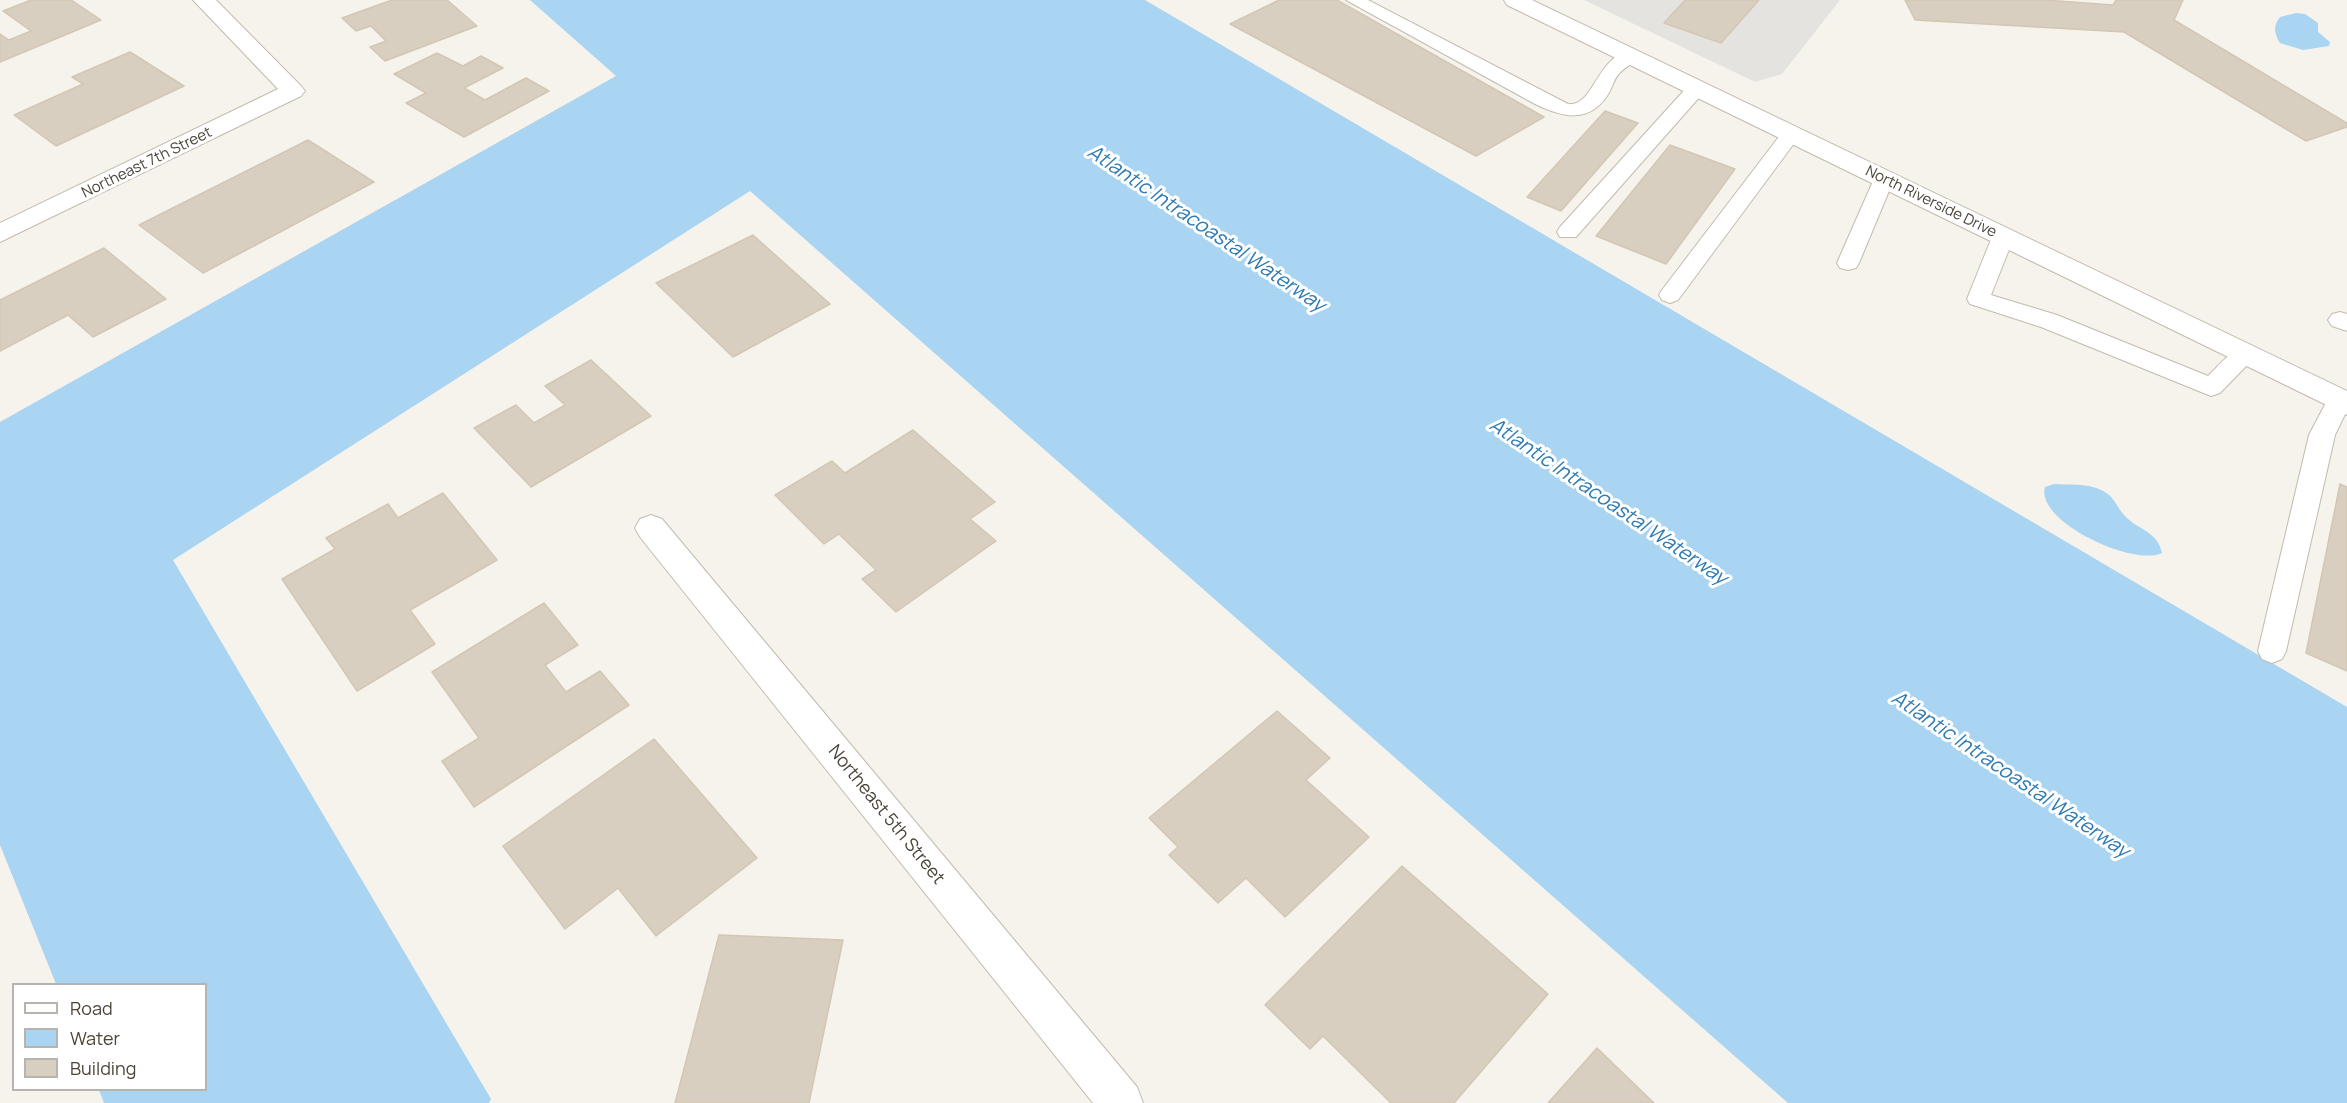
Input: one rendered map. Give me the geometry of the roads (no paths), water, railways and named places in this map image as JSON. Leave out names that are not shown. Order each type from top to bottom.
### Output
[{"type":"street","name":"Northeast 7th Street","points":[[0,234],[293,91],[204,0]]},
{"type":"street","name":"North Riverside Drive","points":[[1515,0],[2343,403]]},
{"type":"street","name":"Northeast 5th Street","points":[[651,528],[1121,1103]]},
{"type":"lane","points":[[1355,0],[1542,100],[1575,113],[1584,110],[1591,103],[1599,94],[1609,74],[1630,56]]},
{"type":"lane","points":[[1568,232],[1697,88]]},
{"type":"lane","points":[[1670,295],[1791,134]]},
{"type":"lane","points":[[1848,263],[1884,179]]},
{"type":"lane","points":[[2003,237],[1978,299],[2049,321],[2211,387],[2245,355]]},
{"type":"lane","points":[[2272,651],[2322,435],[2343,403]]},
{"type":"water","name":"Atlantic Intracoastal Waterway","points":[[530,0],[1145,0],[2347,707],[2347,1103],[1788,1103],[750,191],[173,560],[491,1099],[489,1103],[104,1103],[99,1091],[207,1091],[207,983],[56,983],[0,845],[0,422],[616,76]]},
{"type":"water","points":[[2296,13],[2305,14],[2318,23],[2318,32],[2330,42],[2329,46],[2303,50],[2280,43],[2276,36],[2276,23],[2280,17]]},
{"type":"water","points":[[2054,484],[2090,486],[2106,492],[2131,522],[2156,540],[2162,553],[2148,556],[2130,553],[2089,538],[2070,527],[2055,514],[2046,500],[2045,487]]}]
